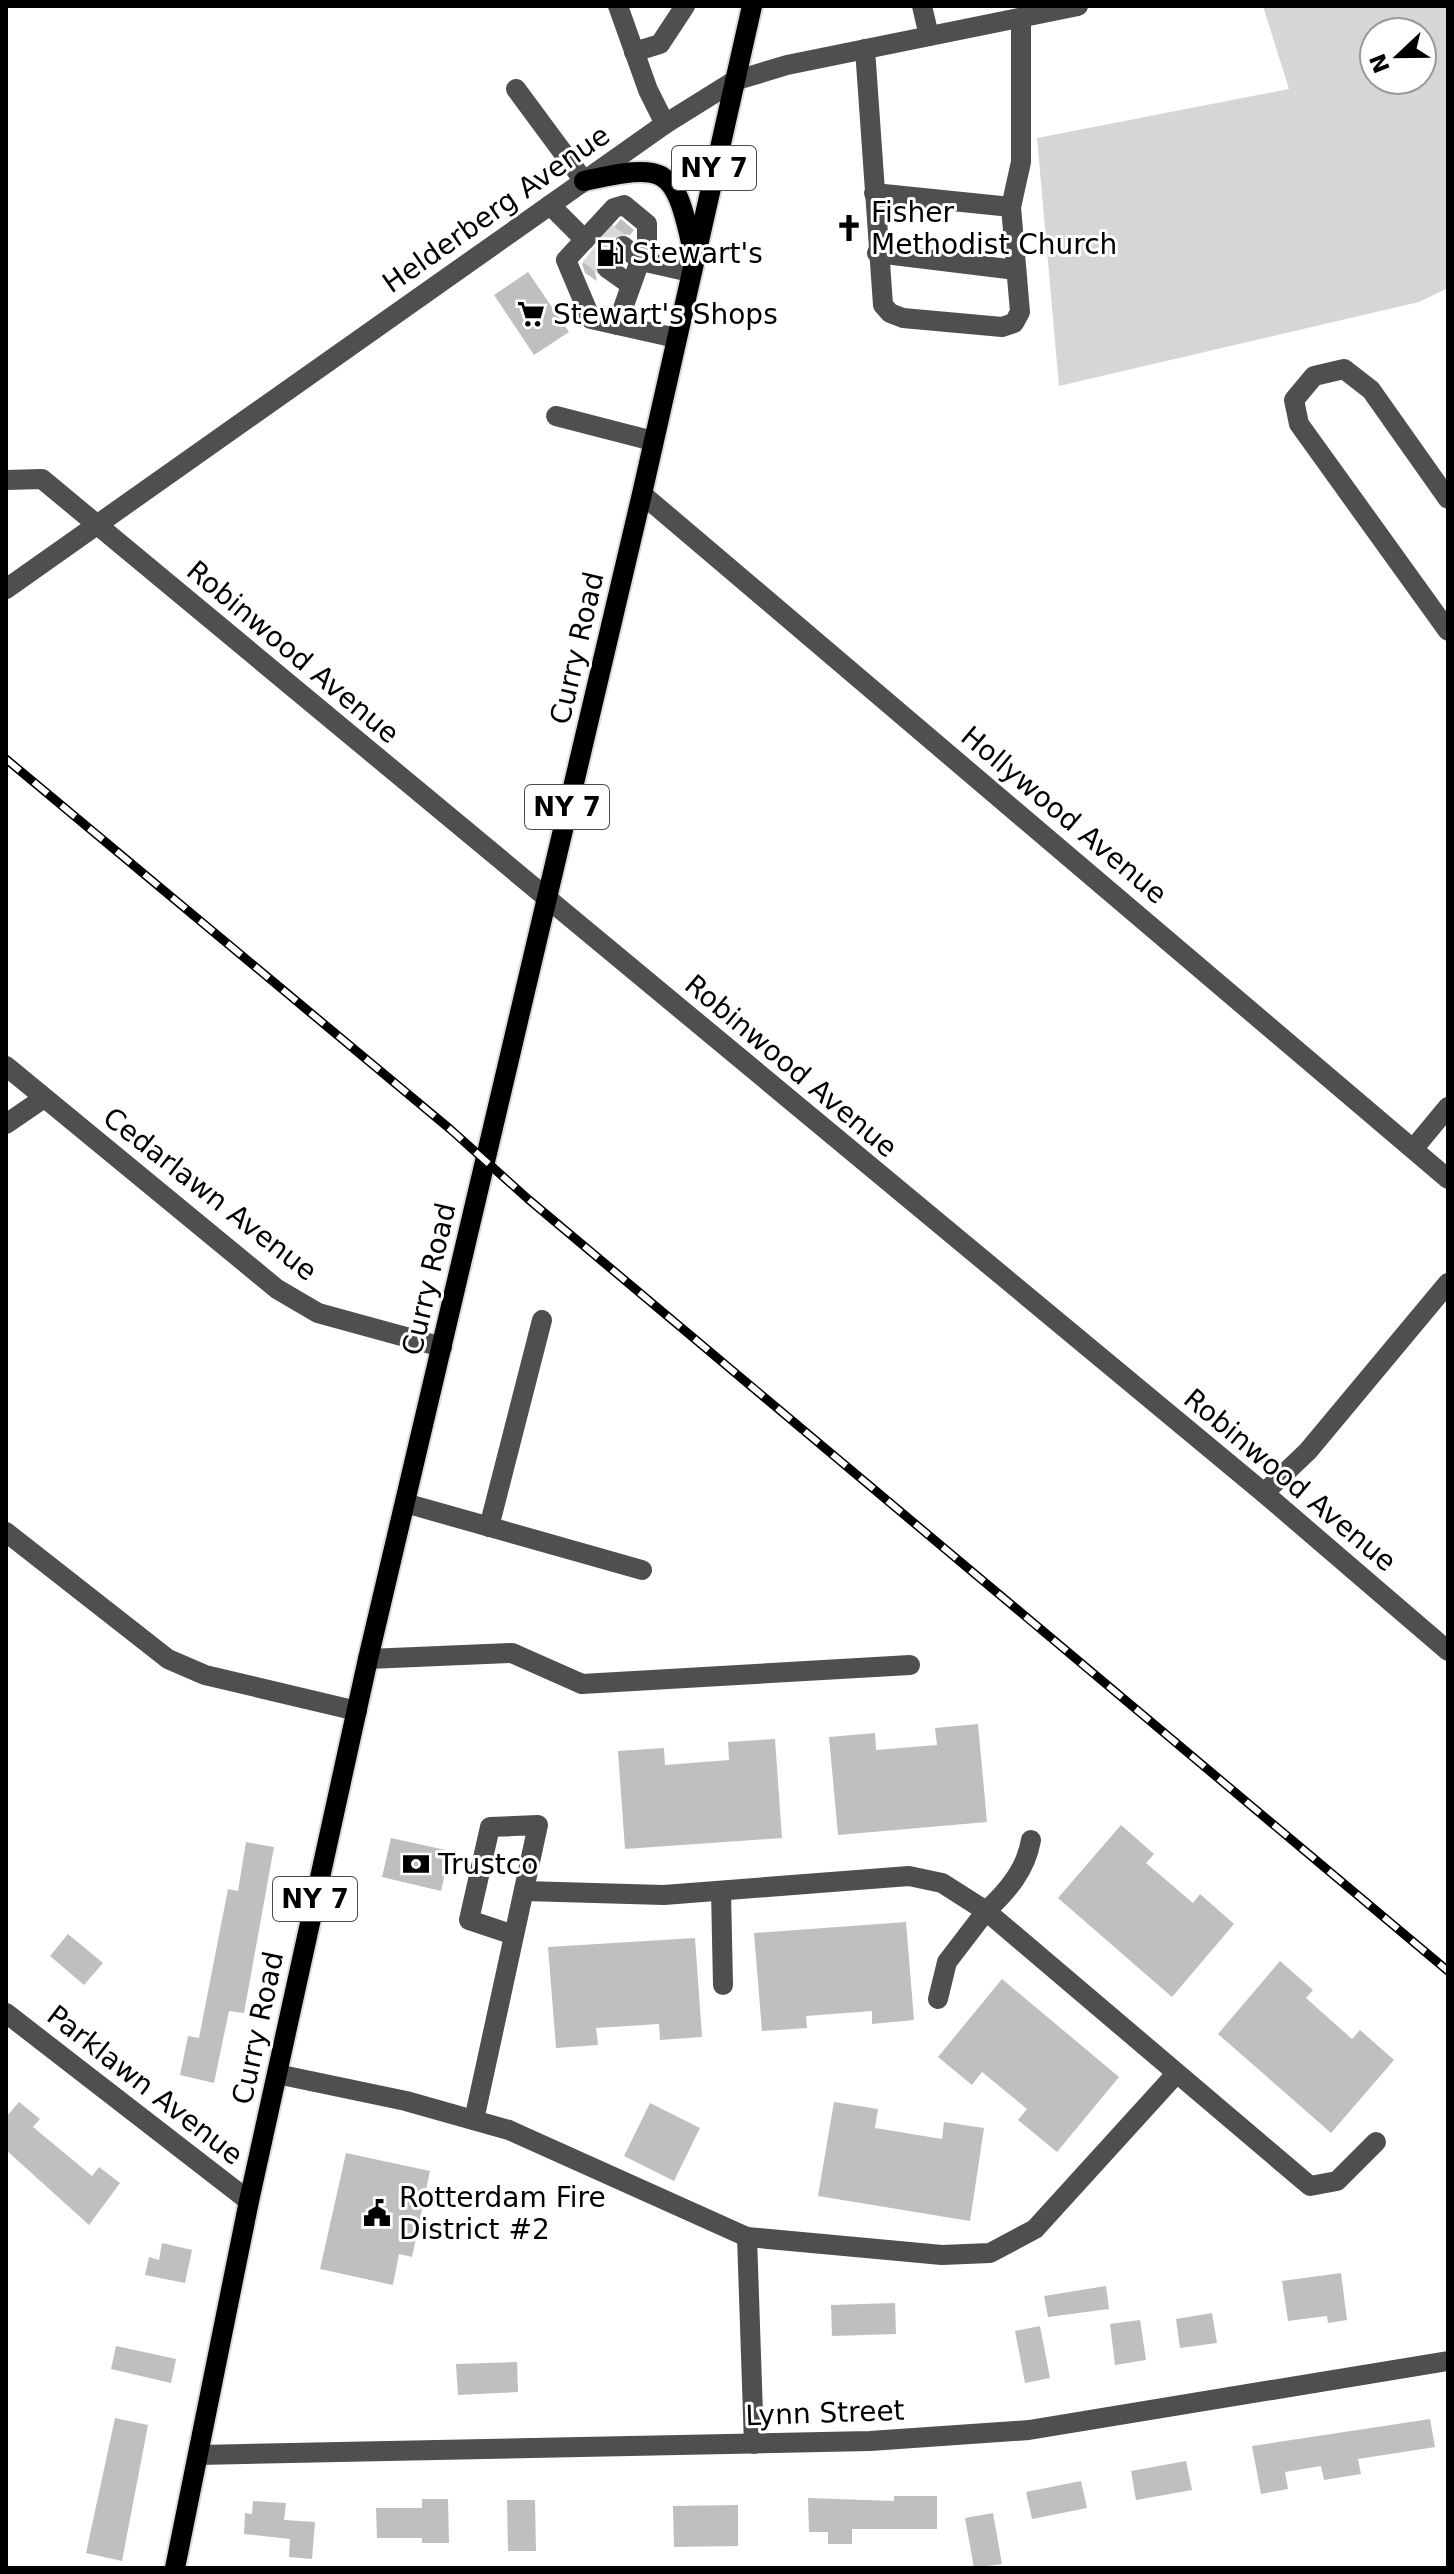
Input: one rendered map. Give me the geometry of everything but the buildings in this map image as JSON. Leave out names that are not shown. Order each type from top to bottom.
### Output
[{"type":"main road","name":"Curry Road","points":[[175,2568],[249,2201],[368,1659],[642,494],[734,81],[747,7]]},
{"type":"main road","points":[[584,181],[639,170],[660,175],[672,185],[683,205],[692,263]]},
{"type":"street","points":[[618,6],[665,124]]},
{"type":"street","points":[[634,52],[660,44],[685,6]]},
{"type":"street","points":[[922,6],[929,36]]},
{"type":"street","name":"Helderberg Avenue","points":[[6,589],[665,124],[734,81],[787,65],[1078,6]]},
{"type":"street","points":[[865,49],[883,305],[890,313],[903,318],[1002,327],[1014,323],[1020,312],[1011,207],[1021,162],[1021,18]]},
{"type":"street","points":[[516,89],[584,181]]},
{"type":"street","points":[[874,193],[1011,207]]},
{"type":"street","points":[[550,205],[591,240]]},
{"type":"street","points":[[617,325],[647,241],[647,224],[624,205],[614,208],[591,240],[566,260],[591,319],[617,325],[676,338]]},
{"type":"street","points":[[623,246],[641,261],[692,263]]},
{"type":"street","points":[[877,253],[1016,270]]},
{"type":"street","points":[[607,268],[631,285]]},
{"type":"street","points":[[1448,499],[1371,390],[1344,369],[1314,376],[1294,400],[1299,424],[1448,631]]},
{"type":"street","points":[[556,416],[653,441]]},
{"type":"street","name":"Robinwood Avenue","points":[[6,480],[42,479],[1264,1493],[1448,1651]]},
{"type":"street","name":"Hollywood Avenue","points":[[642,494],[1448,1179]]},
{"type":"street","name":"Cedarlawn Avenue","points":[[6,1066],[277,1289],[318,1313],[442,1347]]},
{"type":"street","points":[[6,1124],[44,1098]]},
{"type":"street","points":[[1414,1148],[1448,1107]]},
{"type":"street","points":[[1264,1493],[1308,1451],[1448,1283]]},
{"type":"street","points":[[489,1527],[542,1320]]},
{"type":"street","points":[[405,1503],[642,1570]]},
{"type":"street","points":[[6,1532],[168,1659],[205,1675],[357,1711]]},
{"type":"street","points":[[368,1659],[512,1653],[582,1684],[910,1665]]},
{"type":"street","points":[[474,2120],[538,1825],[490,1827],[469,1920],[514,1935]]},
{"type":"street","points":[[938,1999],[947,1962],[986,1911],[1004,1896],[1028,1860],[1031,1840]]},
{"type":"street","points":[[524,1891],[664,1895],[909,1876],[942,1883],[986,1911],[1310,2186],[1337,2181],[1376,2142]]},
{"type":"street","points":[[721,1891],[723,1985]]},
{"type":"street","name":"Parklawn Avenue","points":[[6,2013],[249,2201]]},
{"type":"street","points":[[277,2074],[509,2130],[747,2237],[942,2255],[990,2253],[1035,2229],[1176,2074]]},
{"type":"street","points":[[747,2237],[754,2444]]},
{"type":"street","name":"Lynn Street","points":[[199,2455],[870,2441],[1029,2430],[1448,2361]]},
{"type":"shaded area","points":[[1263,6],[1448,6],[1448,288],[1419,302],[1059,386],[1037,138],[1289,89]]},
{"type":"tunnel","points":[[605,232],[623,246]]},
{"type":"tunnel","points":[[589,254],[607,268]]},
{"type":"railway","points":[[6,759],[450,1129],[528,1199],[1448,1971]]},
{"type":"place","name":"Fisher Methodist Church","points":[[849,228]]},
{"type":"place","name":"Stewart's","points":[[610,253]]},
{"type":"place","name":"Stewart's Shops","points":[[531,314]]},
{"type":"place","name":"Trustco","points":[[416,1864]]},
{"type":"place","name":"Rotterdam Fire District #2","points":[[377,2213]]}]
